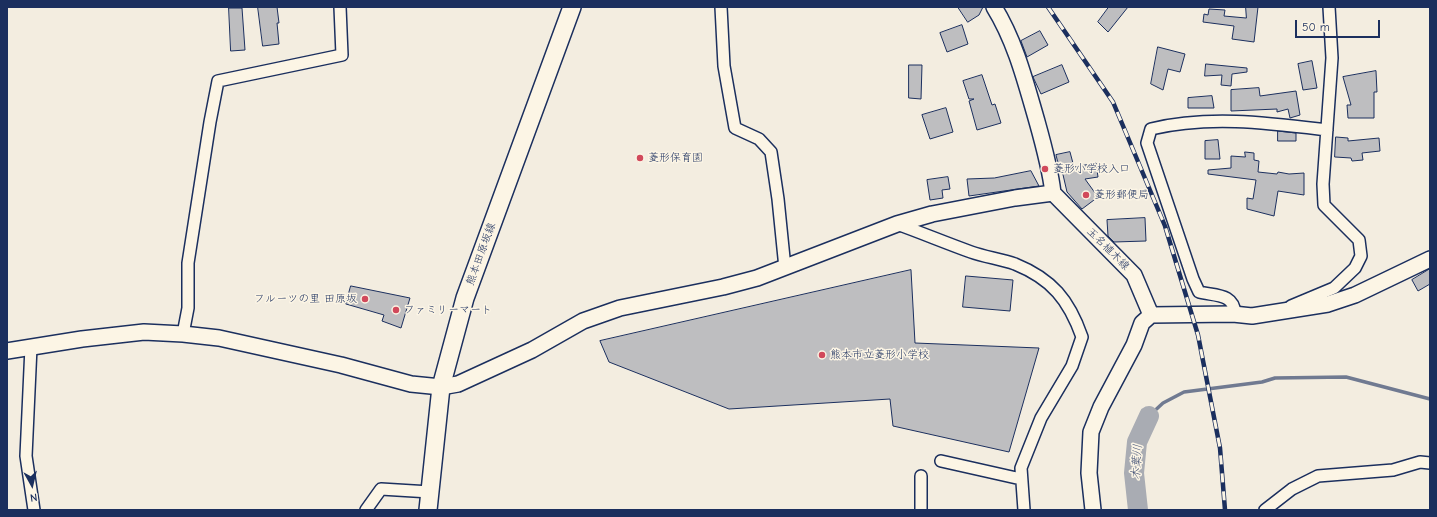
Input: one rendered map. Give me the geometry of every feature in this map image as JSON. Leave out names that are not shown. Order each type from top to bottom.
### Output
[{"type":"main road","name":"熊本田原坂線","points":[[428,510],[441,386],[465,298],[572,7]]},
{"type":"street","points":[[183,334],[188,308],[188,263],[210,122],[218,81],[342,55],[340,7]]},
{"type":"street","points":[[721,7],[724,66],[735,128],[759,139],[771,152],[778,199],[785,268]]},
{"type":"street","points":[[7,351],[82,338],[144,332],[183,334],[219,338],[340,365],[410,384],[441,386],[458,384],[486,372],[583,322],[620,308],[723,287],[785,268],[897,224],[972,206],[1053,193],[1051,174],[1023,73],[1007,33],[994,7]]},
{"type":"street","points":[[1276,313],[1334,288],[1355,268],[1361,256],[1359,240],[1324,205],[1323,184],[1332,58],[1329,7]]},
{"type":"street","points":[[1235,314],[1235,306],[1226,296],[1199,292],[1193,279],[1147,143],[1152,128],[1174,123],[1212,121],[1327,130]]},
{"type":"street","name":"玉名植木線","points":[[1053,193],[1134,275],[1151,315]]},
{"type":"street","points":[[897,224],[972,253],[1014,264],[1035,274],[1055,288],[1066,300],[1076,318],[1082,337],[1072,366],[1041,418],[1021,468],[1024,510]]},
{"type":"street","points":[[1093,510],[1089,473],[1091,432],[1101,408],[1134,345],[1142,323],[1151,315],[1235,314],[1252,316],[1328,304],[1355,295],[1430,259]]},
{"type":"street","points":[[31,347],[26,456],[34,510]]},
{"type":"street","points":[[942,461],[1021,479]]},
{"type":"street","points":[[1265,510],[1292,489],[1318,476],[1394,470],[1420,462],[1430,463]]},
{"type":"street","points":[[921,476],[921,510]]},
{"type":"street","points":[[366,510],[381,489],[430,492]]},
{"type":"building","points":[[258,7],[277,7],[279,44],[263,46]]},
{"type":"building","points":[[958,7],[983,7],[979,15],[968,22]]},
{"type":"building","points":[[1109,7],[1128,7],[1108,32],[1098,22]]},
{"type":"building","points":[[1246,7],[1258,7],[1254,42],[1232,39],[1234,26],[1203,22],[1204,14],[1208,15],[1209,9],[1225,10],[1224,16],[1246,18]]},
{"type":"building","points":[[229,8],[242,8],[245,50],[231,51]]},
{"type":"building","points":[[962,25],[968,44],[947,52],[940,33]]},
{"type":"building","points":[[1040,31],[1048,45],[1027,57],[1021,41]]},
{"type":"building","points":[[1158,47],[1185,54],[1180,72],[1168,69],[1163,90],[1151,84]]},
{"type":"building","points":[[1312,61],[1317,88],[1303,90],[1298,64]]},
{"type":"building","points":[[1206,64],[1247,68],[1247,72],[1232,74],[1231,86],[1221,85],[1222,75],[1205,76]]},
{"type":"building","points":[[909,65],[922,65],[921,99],[909,98]]},
{"type":"building","points":[[1062,65],[1069,82],[1041,94],[1033,77]]},
{"type":"building","points":[[1376,71],[1377,92],[1374,92],[1374,118],[1348,118],[1347,105],[1351,105],[1343,77]]},
{"type":"building","points":[[982,75],[992,105],[995,104],[1001,123],[977,130],[969,101],[974,99],[969,99],[963,81]]},
{"type":"building","points":[[1259,88],[1260,96],[1296,91],[1300,115],[1290,118],[1288,109],[1277,112],[1277,109],[1231,111],[1231,90]]},
{"type":"building","points":[[1212,96],[1214,108],[1188,108],[1188,98]]},
{"type":"building","points":[[946,108],[953,132],[930,139],[922,115]]},
{"type":"building","points":[[1278,131],[1296,133],[1296,141],[1278,141]]},
{"type":"building","points":[[1336,137],[1348,138],[1348,141],[1379,138],[1380,151],[1362,153],[1363,160],[1352,161],[1351,158],[1335,157]]},
{"type":"building","points":[[1218,140],[1220,159],[1205,159],[1205,141]]},
{"type":"building","points":[[1070,152],[1074,167],[1096,163],[1098,177],[1085,179],[1098,197],[1082,209],[1067,192],[1061,166],[1059,167],[1056,155]]},
{"type":"building","points":[[1245,152],[1254,153],[1254,160],[1259,161],[1258,172],[1277,174],[1278,172],[1289,174],[1304,173],[1304,195],[1278,191],[1274,216],[1247,209],[1247,198],[1253,199],[1256,180],[1208,174],[1208,170],[1231,168],[1231,156],[1245,157]]},
{"type":"building","points":[[1031,171],[1039,186],[969,196],[967,179],[994,178]]},
{"type":"building","points":[[948,177],[950,189],[942,190],[943,198],[930,200],[927,180]]},
{"type":"building","points":[[1145,218],[1146,241],[1114,242],[1108,236],[1107,220]]},
{"type":"building","points":[[1430,269],[1430,284],[1418,291],[1412,280]]},
{"type":"building","name":"熊本市立菱形小学校","points":[[911,270],[915,343],[1039,348],[1009,452],[893,426],[890,399],[729,409],[609,362],[600,341]]},
{"type":"building","points":[[966,276],[1013,280],[1010,311],[963,307]]},
{"type":"building","points":[[351,286],[410,298],[401,328],[382,321],[384,315],[346,304]]},
{"type":"waterway","points":[[1149,416],[1163,403],[1184,392],[1262,382],[1275,378],[1346,377],[1430,399]]},
{"type":"waterway","name":"木葉川","points":[[1138,510],[1134,473],[1137,442],[1149,416]]},
{"type":"railway","points":[[1048,7],[1113,102],[1165,226],[1198,335],[1220,448],[1225,510]]},
{"type":"place","name":"菱形保育園","points":[[640,158]]},
{"type":"place","name":"菱形小学校入口","points":[[1045,169]]},
{"type":"place","name":"菱形郵便局","points":[[1086,195]]},
{"type":"place","name":"フルーツの里 田原坂","points":[[365,299]]},
{"type":"place","name":"ファミリーマート","points":[[396,310]]},
{"type":"place","name":"熊本市立菱形小学校","points":[[822,355]]}]
